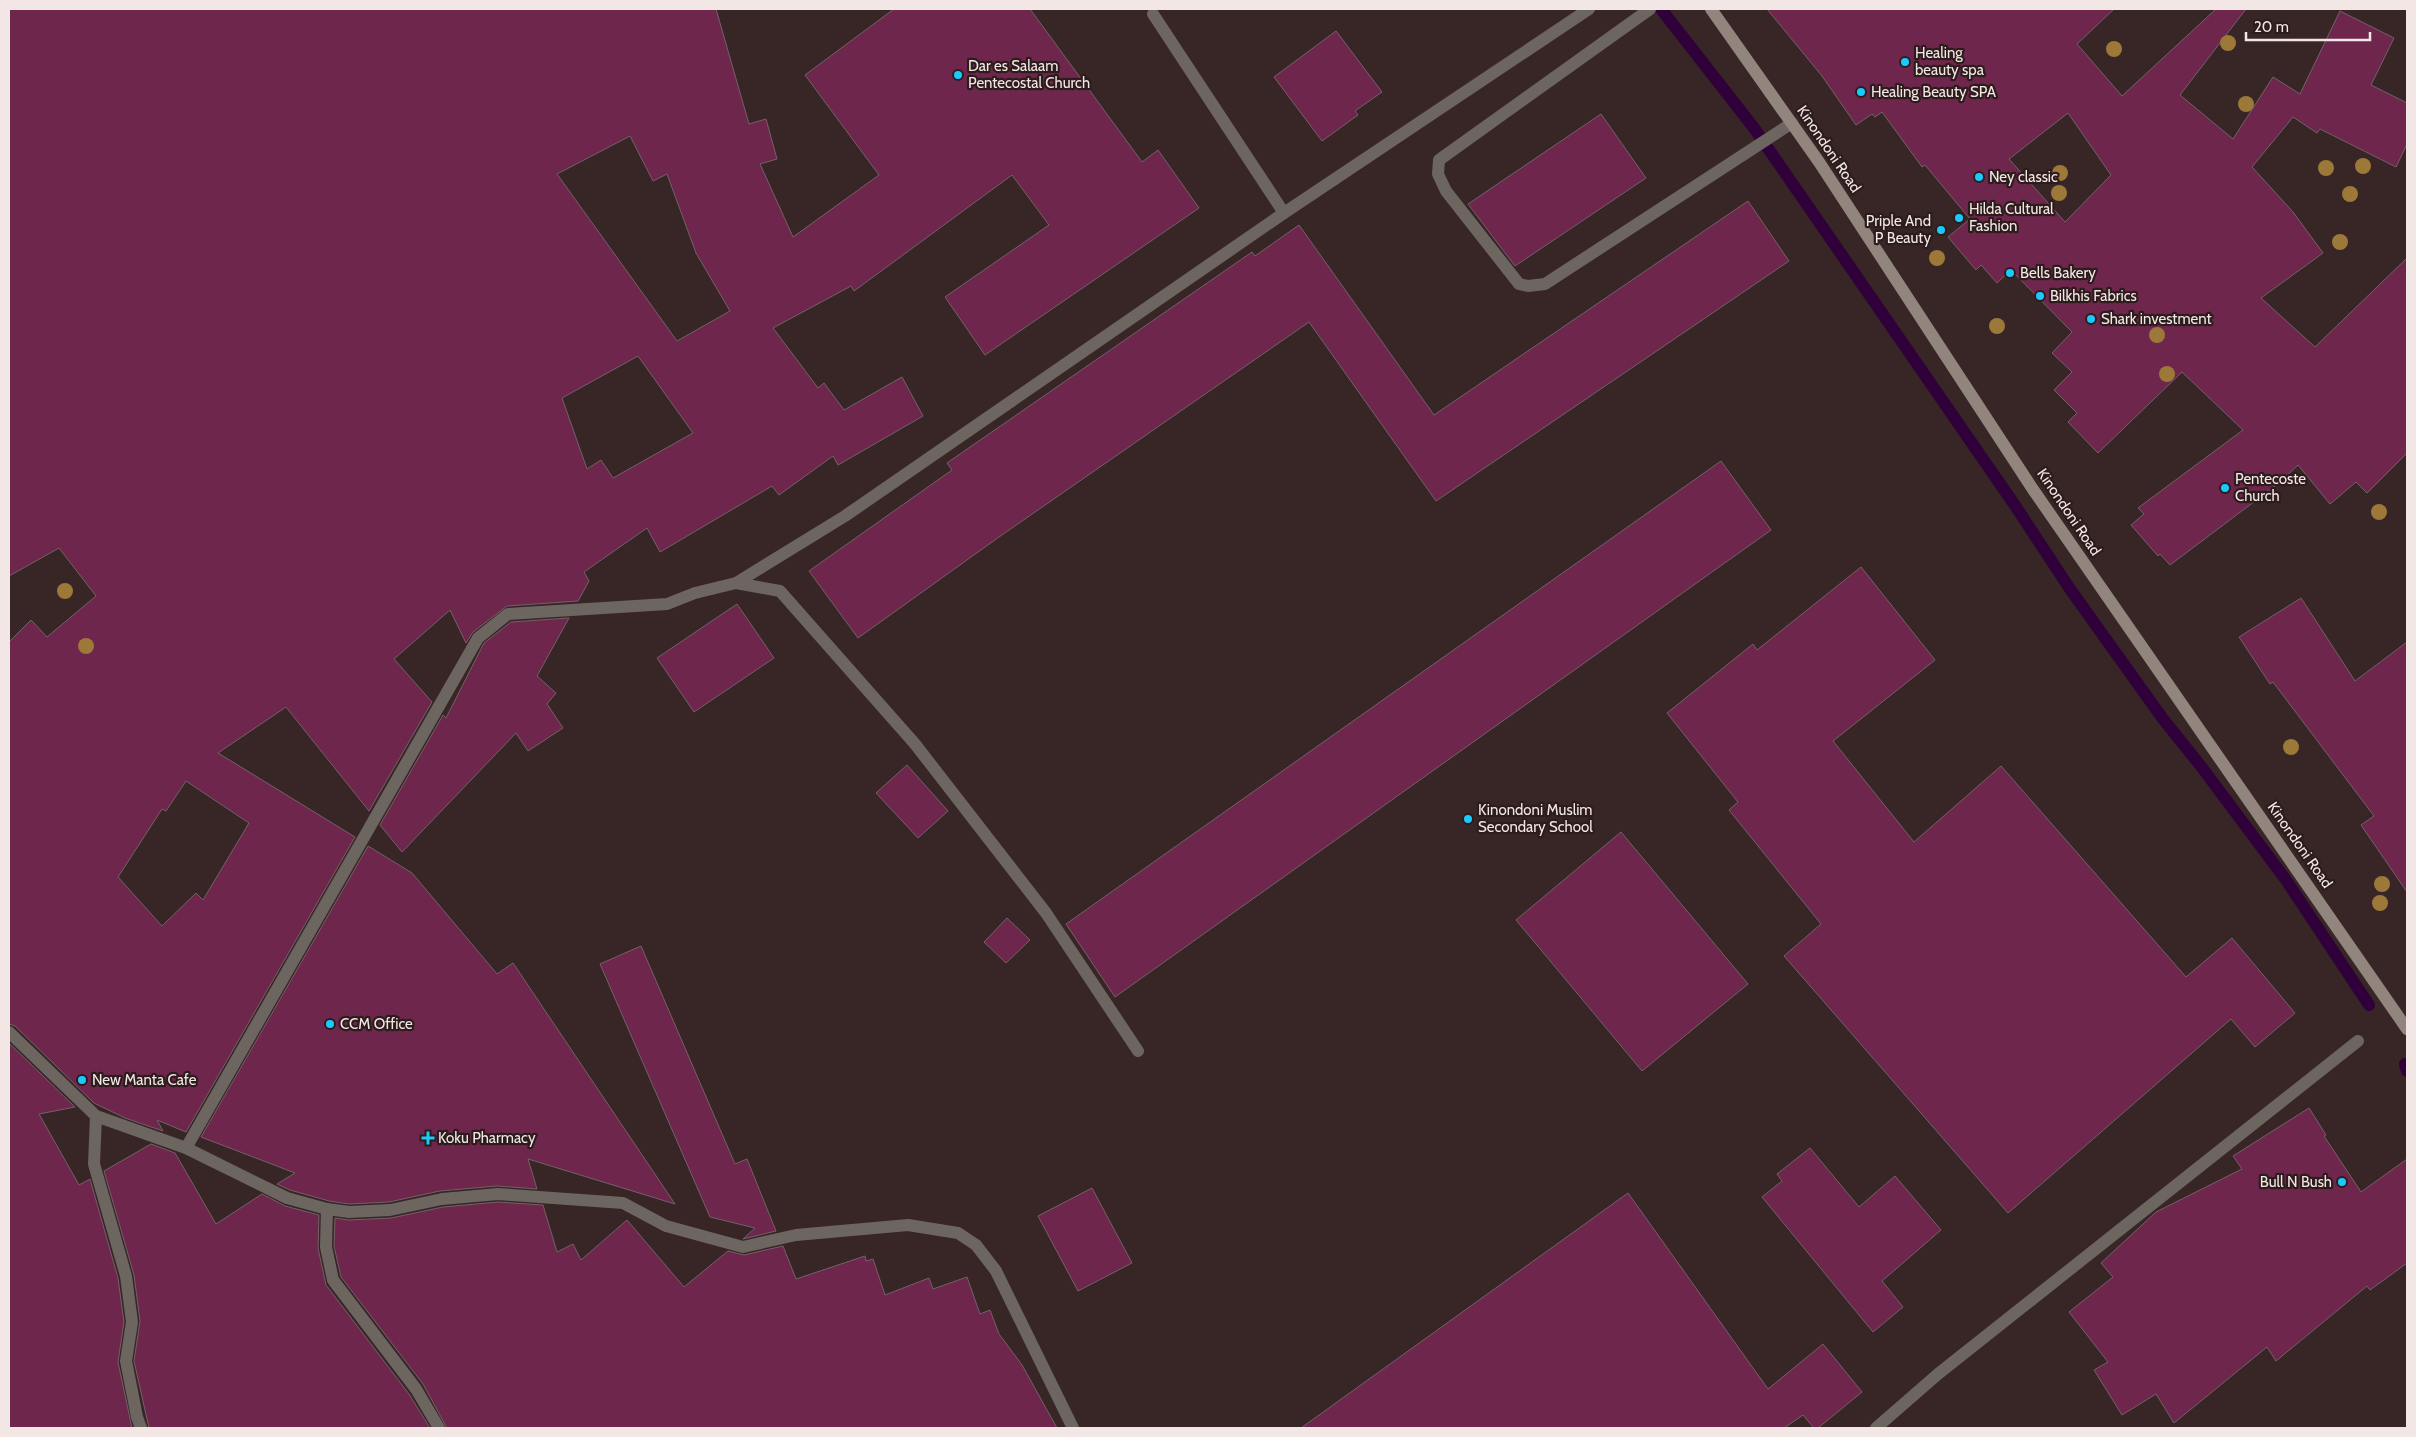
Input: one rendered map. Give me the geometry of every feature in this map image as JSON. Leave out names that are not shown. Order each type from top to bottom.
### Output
[{"type":"street","points":[[186,1148],[478,638],[508,614],[667,604],[695,593],[736,583],[846,516],[1284,213],[1589,9]]},
{"type":"street","points":[[1650,9],[1439,160],[1438,174],[1446,191],[1519,284],[1528,286],[1545,284],[1792,123]]},
{"type":"street","name":"Kinondoni Road","points":[[1711,9],[1792,123],[2032,488],[2407,1029]]},
{"type":"street","points":[[1153,14],[1284,213]]},
{"type":"street","points":[[736,583],[780,592],[916,744],[1046,913],[1138,1051]]},
{"type":"street","points":[[9,1032],[96,1116],[186,1148],[287,1198],[326,1209],[349,1212],[390,1210],[442,1198],[498,1194],[622,1203],[666,1226],[743,1247],[796,1235],[908,1225],[958,1233],[976,1245],[996,1270],[1073,1428]]},
{"type":"street","points":[[1876,1428],[1938,1374],[2358,1042]]},
{"type":"street","points":[[96,1116],[94,1164],[126,1276],[132,1322],[126,1361],[137,1417],[142,1428]]},
{"type":"street","points":[[326,1209],[326,1247],[333,1280],[416,1389],[439,1428]]},
{"type":"building","points":[[9,9],[716,9],[749,124],[766,119],[777,159],[760,164],[793,237],[879,175],[805,75],[894,9],[1030,9],[1142,162],[1158,150],[1199,208],[985,355],[945,297],[1049,225],[1012,175],[854,291],[851,286],[773,328],[818,388],[824,383],[844,410],[902,377],[923,416],[838,465],[833,456],[779,495],[772,486],[660,552],[647,528],[584,572],[589,581],[578,601],[507,606],[473,632],[466,643],[450,610],[394,659],[432,702],[369,811],[286,707],[218,753],[355,837],[186,1132],[157,1120],[163,1131],[125,1118],[94,1103],[15,1026],[9,1024],[9,642],[31,620],[47,637],[96,596],[59,548],[9,576]],"holes":[[[630,136],[653,181],[667,174],[696,253],[730,311],[677,341],[557,174]],[[638,356],[693,433],[613,478],[601,460],[587,469],[562,398]],[[186,781],[249,823],[203,900],[196,893],[162,926],[118,877],[162,809],[166,811]]]},
{"type":"building","points":[[1767,9],[2114,9],[2077,44],[2122,96],[2216,9],[2246,9],[2180,95],[2233,139],[2273,77],[2300,94],[2340,11],[2394,38],[2371,85],[2407,103],[2407,144],[2396,167],[2320,129],[2317,133],[2293,117],[2252,167],[2293,212],[2323,253],[2261,298],[2315,347],[2407,258],[2407,453],[2367,493],[2356,482],[2330,504],[2298,465],[2279,483],[2170,565],[2160,554],[2158,556],[2131,525],[2144,514],[2138,508],[2243,430],[2182,372],[2098,453],[2068,422],[2077,413],[2054,390],[2072,372],[2052,353],[2072,332],[2011,270],[1997,283],[1981,265],[1976,270],[1948,237],[1970,219],[1925,165],[1922,167],[1882,112],[1875,117],[1872,114],[1856,125],[1822,76]],"holes":[[[2068,113],[2111,175],[2065,222],[2009,159]]]},
{"type":"building","points":[[1336,31],[1382,92],[1355,111],[1358,115],[1322,141],[1274,77]]},
{"type":"building","points":[[1601,114],[1646,178],[1515,266],[1468,204]]},
{"type":"building","points":[[1748,201],[1789,261],[1436,501],[1309,322],[999,537],[858,638],[809,571],[952,470],[947,463],[1252,252],[1255,256],[1299,225],[1434,415]]},
{"type":"building","points":[[1721,461],[1771,530],[1115,997],[1066,924]]},
{"type":"building","points":[[1861,567],[1935,660],[1833,741],[1914,842],[2001,766],[2186,977],[2232,938],[2295,1013],[2255,1047],[2231,1019],[2008,1213],[1784,956],[1821,924],[1729,810],[1738,802],[1667,713],[1753,644],[1757,650]]},
{"type":"building","points":[[2301,598],[2355,681],[2407,642],[2407,892],[2361,825],[2374,816],[2273,682],[2270,684],[2239,637]]},
{"type":"building","points":[[737,604],[774,658],[694,712],[657,658]]},
{"type":"building","points":[[569,618],[537,676],[556,693],[547,704],[563,728],[528,751],[516,733],[402,852],[380,825],[443,715],[446,718],[484,643],[511,622]]},
{"type":"building","points":[[907,765],[948,811],[918,838],[876,793]]},
{"type":"building","points":[[1621,832],[1748,984],[1642,1071],[1516,920]]},
{"type":"building","points":[[368,846],[412,873],[497,974],[513,963],[675,1204],[528,1159],[537,1189],[497,1186],[440,1191],[389,1202],[349,1204],[329,1201],[290,1190],[277,1184],[295,1173],[201,1137]]},
{"type":"building","points":[[1007,918],[1030,940],[1006,963],[984,942]]},
{"type":"building","points":[[641,946],[735,1164],[747,1159],[776,1231],[743,1239],[755,1228],[710,1217],[600,964]]},
{"type":"building","points":[[9,1043],[75,1107],[39,1114],[79,1185],[90,1179],[118,1278],[124,1322],[118,1362],[132,1428],[9,1428]]},
{"type":"building","points":[[2309,1108],[2326,1135],[2324,1136],[2361,1192],[2407,1159],[2407,1263],[2370,1290],[2367,1286],[2276,1361],[2267,1347],[2174,1423],[2156,1394],[2122,1415],[2094,1370],[2108,1362],[2069,1312],[2113,1277],[2101,1263],[2156,1212],[2242,1169],[2233,1156]]},
{"type":"building","points":[[151,1144],[175,1153],[216,1224],[262,1194],[285,1206],[319,1215],[318,1248],[326,1285],[409,1394],[430,1428],[149,1428],[134,1361],[140,1321],[134,1275],[104,1171]]},
{"type":"building","points":[[1810,1148],[1859,1207],[1895,1176],[1941,1230],[1882,1281],[1903,1307],[1873,1332],[1762,1197],[1782,1181],[1777,1174]]},
{"type":"building","points":[[1092,1188],[1132,1263],[1078,1291],[1038,1216]]},
{"type":"building","points":[[1628,1193],[1768,1389],[1823,1344],[1862,1392],[1818,1428],[1814,1428],[1803,1415],[1784,1428],[1301,1428]]},
{"type":"building","points":[[498,1202],[543,1205],[557,1252],[573,1244],[581,1260],[627,1220],[684,1287],[728,1251],[744,1255],[783,1246],[796,1279],[865,1256],[866,1261],[873,1259],[885,1295],[929,1278],[933,1289],[967,1277],[980,1314],[990,1310],[999,1334],[1022,1365],[1057,1428],[447,1428],[423,1384],[341,1277],[334,1246],[335,1218],[349,1220],[391,1218],[443,1207]]},
{"type":"waterway","points":[[1661,9],[1754,128],[2014,504],[2070,589],[2163,719],[2286,880],[2369,1005]]},
{"type":"waterway","points":[[2405,1064],[2407,1071]]},
{"type":"place","name":"Healing beauty spa","points":[[1905,62]]},
{"type":"place","name":"Dar es Salaam Pentecostal Church","points":[[958,75]]},
{"type":"place","name":"Healing Beauty SPA","points":[[1861,92]]},
{"type":"place","name":"Ney classic","points":[[1979,177]]},
{"type":"place","name":"Hilda Cultural Fashion","points":[[1959,218]]},
{"type":"place","name":"Priple And P Beauty","points":[[1941,230]]},
{"type":"place","name":"Bells Bakery","points":[[2010,273]]},
{"type":"place","name":"Bilkhis Fabrics","points":[[2040,296]]},
{"type":"place","name":"Shark investment","points":[[2091,319]]},
{"type":"place","name":"Pentecoste Church","points":[[2225,488]]},
{"type":"place","name":"Kinondoni Muslim Secondary School","points":[[1468,819]]},
{"type":"place","name":"CCM Office","points":[[330,1024]]},
{"type":"place","name":"New Manta Cafe","points":[[82,1080]]},
{"type":"place","name":"Koku Pharmacy","points":[[428,1138]]},
{"type":"place","name":"Bull N Bush","points":[[2342,1182]]}]
